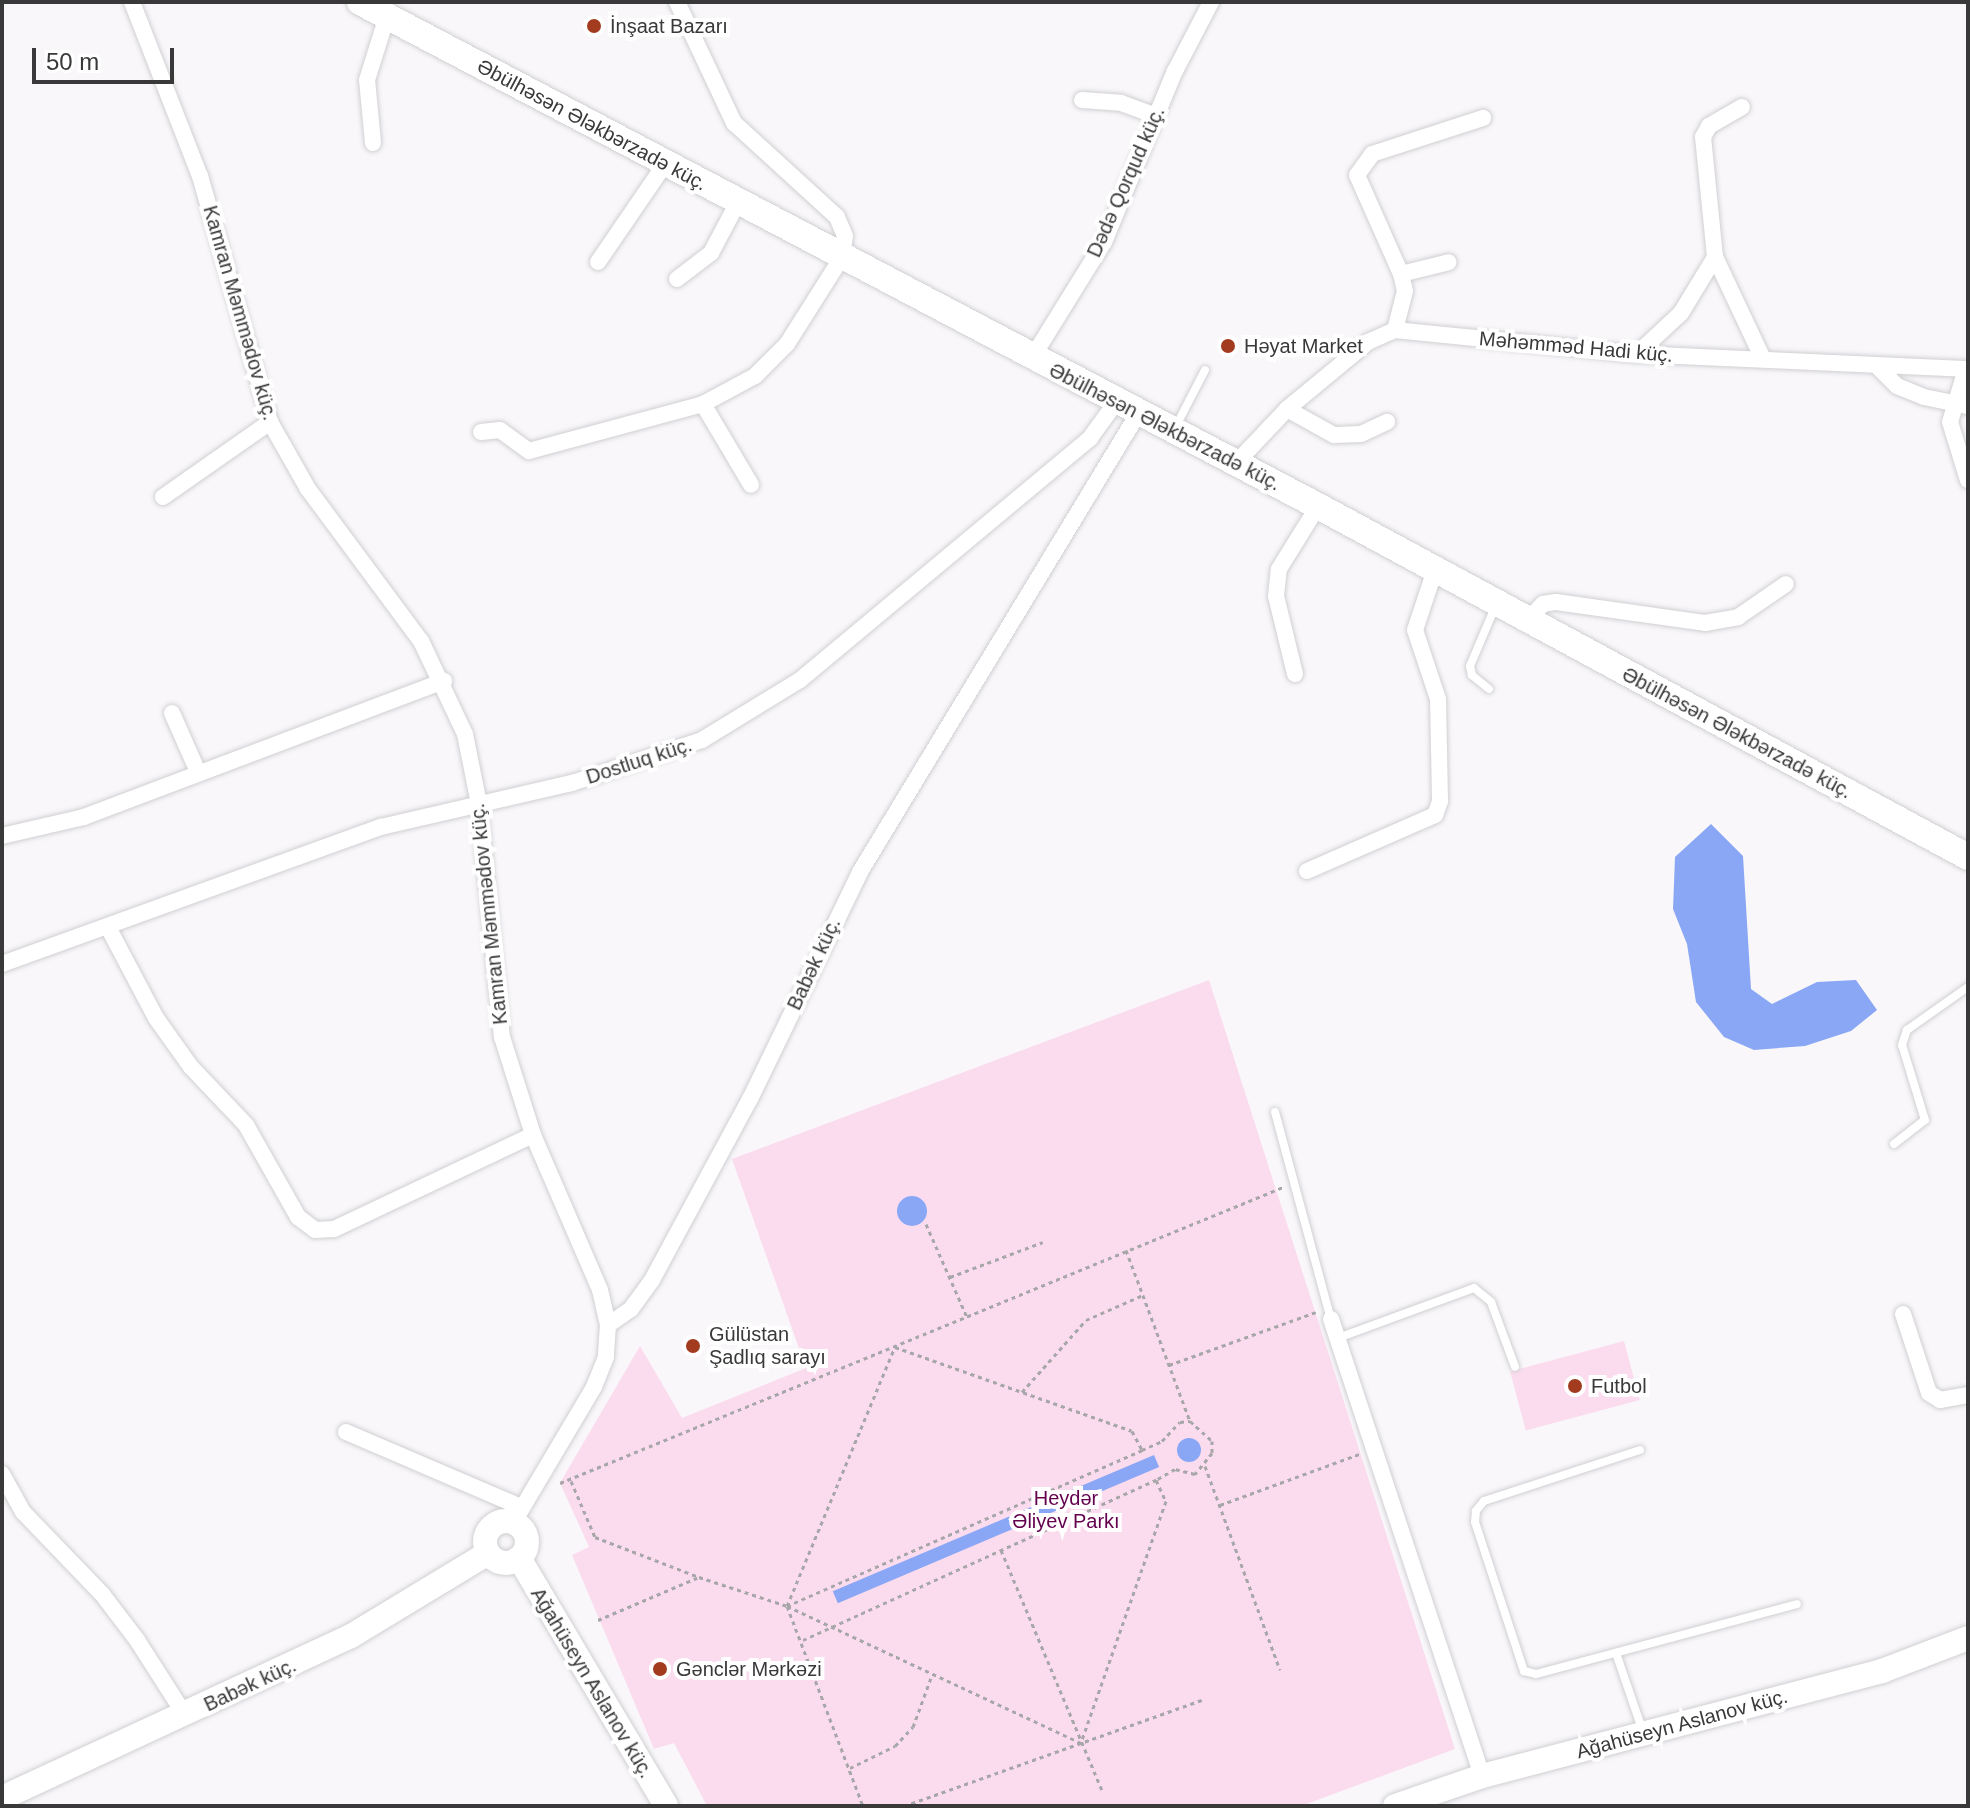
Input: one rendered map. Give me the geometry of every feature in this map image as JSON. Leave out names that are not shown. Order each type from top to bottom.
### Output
[{"type":"main road","name":"Əbülhəsən Ələkbərzadə küç.","points":[[360,2],[391,9],[665,164],[1318,506],[1968,857]]},
{"type":"street","name":"Kamran Məmmədov küç.","points":[[132,2],[200,176],[270,422],[308,489],[421,641],[444,681],[465,734],[479,804],[502,1037],[533,1135],[600,1290],[608,1325]]},
{"type":"street","points":[[481,432],[500,430],[529,451],[703,404],[755,376],[787,344],[842,257],[842,225],[734,123],[677,2]]},
{"type":"street","name":"Dədə Qorqud küç.","points":[[1032,358],[1104,242],[1156,116],[1211,2]]},
{"type":"street","points":[[373,143],[367,80],[391,9]]},
{"type":"street","points":[[1082,100],[1121,103],[1156,116]]},
{"type":"street","points":[[1742,107],[1709,126],[1703,137],[1715,257],[1763,359]]},
{"type":"street","points":[[1236,463],[1287,409],[1368,342],[1395,330],[1405,291],[1401,274],[1361,192],[1357,175],[1363,163],[1383,149],[1483,118]]},
{"type":"street","points":[[598,262],[665,164]]},
{"type":"street","points":[[677,279],[711,253],[738,202]]},
{"type":"street","points":[[1637,354],[1681,313],[1715,257]]},
{"type":"street","points":[[1401,274],[1449,262]]},
{"type":"street","name":"Məhəmməd Hadi küç.","points":[[1395,330],[1637,354],[1879,368],[1967,369]]},
{"type":"street","points":[[1879,368],[1897,386],[1960,406]]},
{"type":"street","points":[[1967,369],[1960,406],[1950,422],[1968,480]]},
{"type":"street","points":[[703,404],[751,485]]},
{"type":"street","name":"Dostluq küç.","points":[[2,964],[109,929],[381,827],[572,783],[675,752],[777,698],[1128,407]]},
{"type":"street","name":"Babək küç.","points":[[608,1325],[631,1309],[652,1280],[762,1076],[860,872],[1128,407]]},
{"type":"street","points":[[1287,409],[1334,435],[1361,434],[1387,422]]},
{"type":"street","points":[[163,497],[270,422]]},
{"type":"street","points":[[1295,674],[1276,596],[1279,569],[1318,506]]},
{"type":"street","points":[[1307,871],[1435,815],[1440,801],[1438,699],[1415,630],[1435,570]]},
{"type":"street","points":[[1528,620],[1543,604],[1556,602],[1705,623],[1738,617],[1786,584]]},
{"type":"street","points":[[2,836],[84,817],[444,681]]},
{"type":"street","points":[[172,713],[198,772]]},
{"type":"street","points":[[109,929],[156,1018],[191,1067],[241,1118],[298,1217],[315,1230],[334,1229],[533,1135]]},
{"type":"street","points":[[1329,1314],[1482,1776]]},
{"type":"street","points":[[1903,1314],[1929,1393],[1940,1400],[1968,1395]]},
{"type":"street","points":[[346,1432],[518,1514],[527,1539],[519,1558],[508,1563],[488,1553],[484,1543],[494,1525],[518,1514],[594,1387],[606,1357],[608,1325]]},
{"type":"street","points":[[2,1474],[23,1512],[129,1628],[185,1715]]},
{"type":"street","name":"Babək küç.","points":[[2,1798],[351,1636],[488,1553]]},
{"type":"street","name":"Ağahüseyn Aslanov küç.","points":[[519,1558],[666,1806]]},
{"type":"street","name":"Ağahüseyn Aslanov küç.","points":[[1395,1806],[1482,1776],[1882,1671],[1968,1638]]},
{"type":"lane","points":[[1174,430],[1205,370]]},
{"type":"lane","points":[[1489,689],[1472,675],[1470,666],[1497,603]]},
{"type":"lane","points":[[1894,1144],[1925,1120],[1902,1045],[1907,1030],[1968,987]]},
{"type":"lane","points":[[1275,1112],[1329,1314]]},
{"type":"lane","points":[[1337,1338],[1474,1288],[1491,1302],[1515,1367]]},
{"type":"lane","points":[[1640,1450],[1484,1501],[1475,1522],[1524,1671],[1536,1674],[1797,1604]]},
{"type":"lane","points":[[1616,1653],[1643,1733]]},
{"type":"path","points":[[560,1483],[1294,1182]]},
{"type":"path","points":[[926,1224],[967,1317]]},
{"type":"path","points":[[950,1277],[1043,1242]]},
{"type":"path","points":[[801,1641],[1175,1469],[1195,1474],[1205,1466],[1212,1441],[1190,1421],[1126,1250]]},
{"type":"path","points":[[1022,1392],[1086,1320],[1143,1295]]},
{"type":"path","points":[[1169,1365],[1329,1314]]},
{"type":"path","points":[[895,1347],[1132,1431],[1142,1450]]},
{"type":"path","points":[[863,1806],[787,1606],[895,1347]]},
{"type":"path","points":[[787,1606],[1162,1441],[1169,1428],[1190,1421]]},
{"type":"path","points":[[1220,1505],[1373,1448]]},
{"type":"path","points":[[1205,1466],[1280,1670]]},
{"type":"path","points":[[571,1480],[595,1537],[699,1577],[787,1606],[1081,1743]]},
{"type":"path","points":[[1081,1743],[1166,1501],[1156,1480]]},
{"type":"path","points":[[1001,1550],[1102,1790]]},
{"type":"path","points":[[598,1620],[699,1577]]},
{"type":"path","points":[[849,1768],[895,1746],[913,1727],[932,1675]]},
{"type":"path","points":[[904,1806],[1204,1699]]},
{"type":"green space","name":"Heydər Əliyev Parkı","points":[[1209,980],[1455,1749],[1301,1806],[707,1806],[674,1743],[654,1749],[572,1555],[589,1547],[560,1483],[640,1346],[682,1418],[806,1368],[732,1159]]},
{"type":"green space","name":"Futbol","points":[[1624,1341],[1640,1400],[1526,1430],[1510,1372]]},
{"type":"water","points":[[1711,824],[1743,856],[1751,989],[1772,1004],[1817,982],[1856,980],[1877,1010],[1851,1031],[1805,1046],[1754,1050],[1724,1037],[1696,1002],[1687,944],[1673,909],[1675,857]]},
{"type":"water","points":[[912,1196],[923,1200],[927,1211],[923,1222],[912,1226],[901,1222],[897,1211],[901,1200]]},
{"type":"water","points":[[1189,1438],[1197,1442],[1201,1450],[1197,1458],[1189,1462],[1181,1458],[1177,1450],[1181,1442]]},
{"type":"water","points":[[1154,1455],[1159,1467],[838,1603],[833,1591]]},
{"type":"place","name":"İnşaat Bazarı","points":[[594,26]]},
{"type":"place","name":"Həyat Market","points":[[1228,346]]},
{"type":"place","name":"Gülüstan Şadlıq sarayı","points":[[693,1346]]},
{"type":"place","name":"Futbol","points":[[1575,1386]]},
{"type":"place","name":"Gənclər Mərkəzi","points":[[660,1669]]}]
